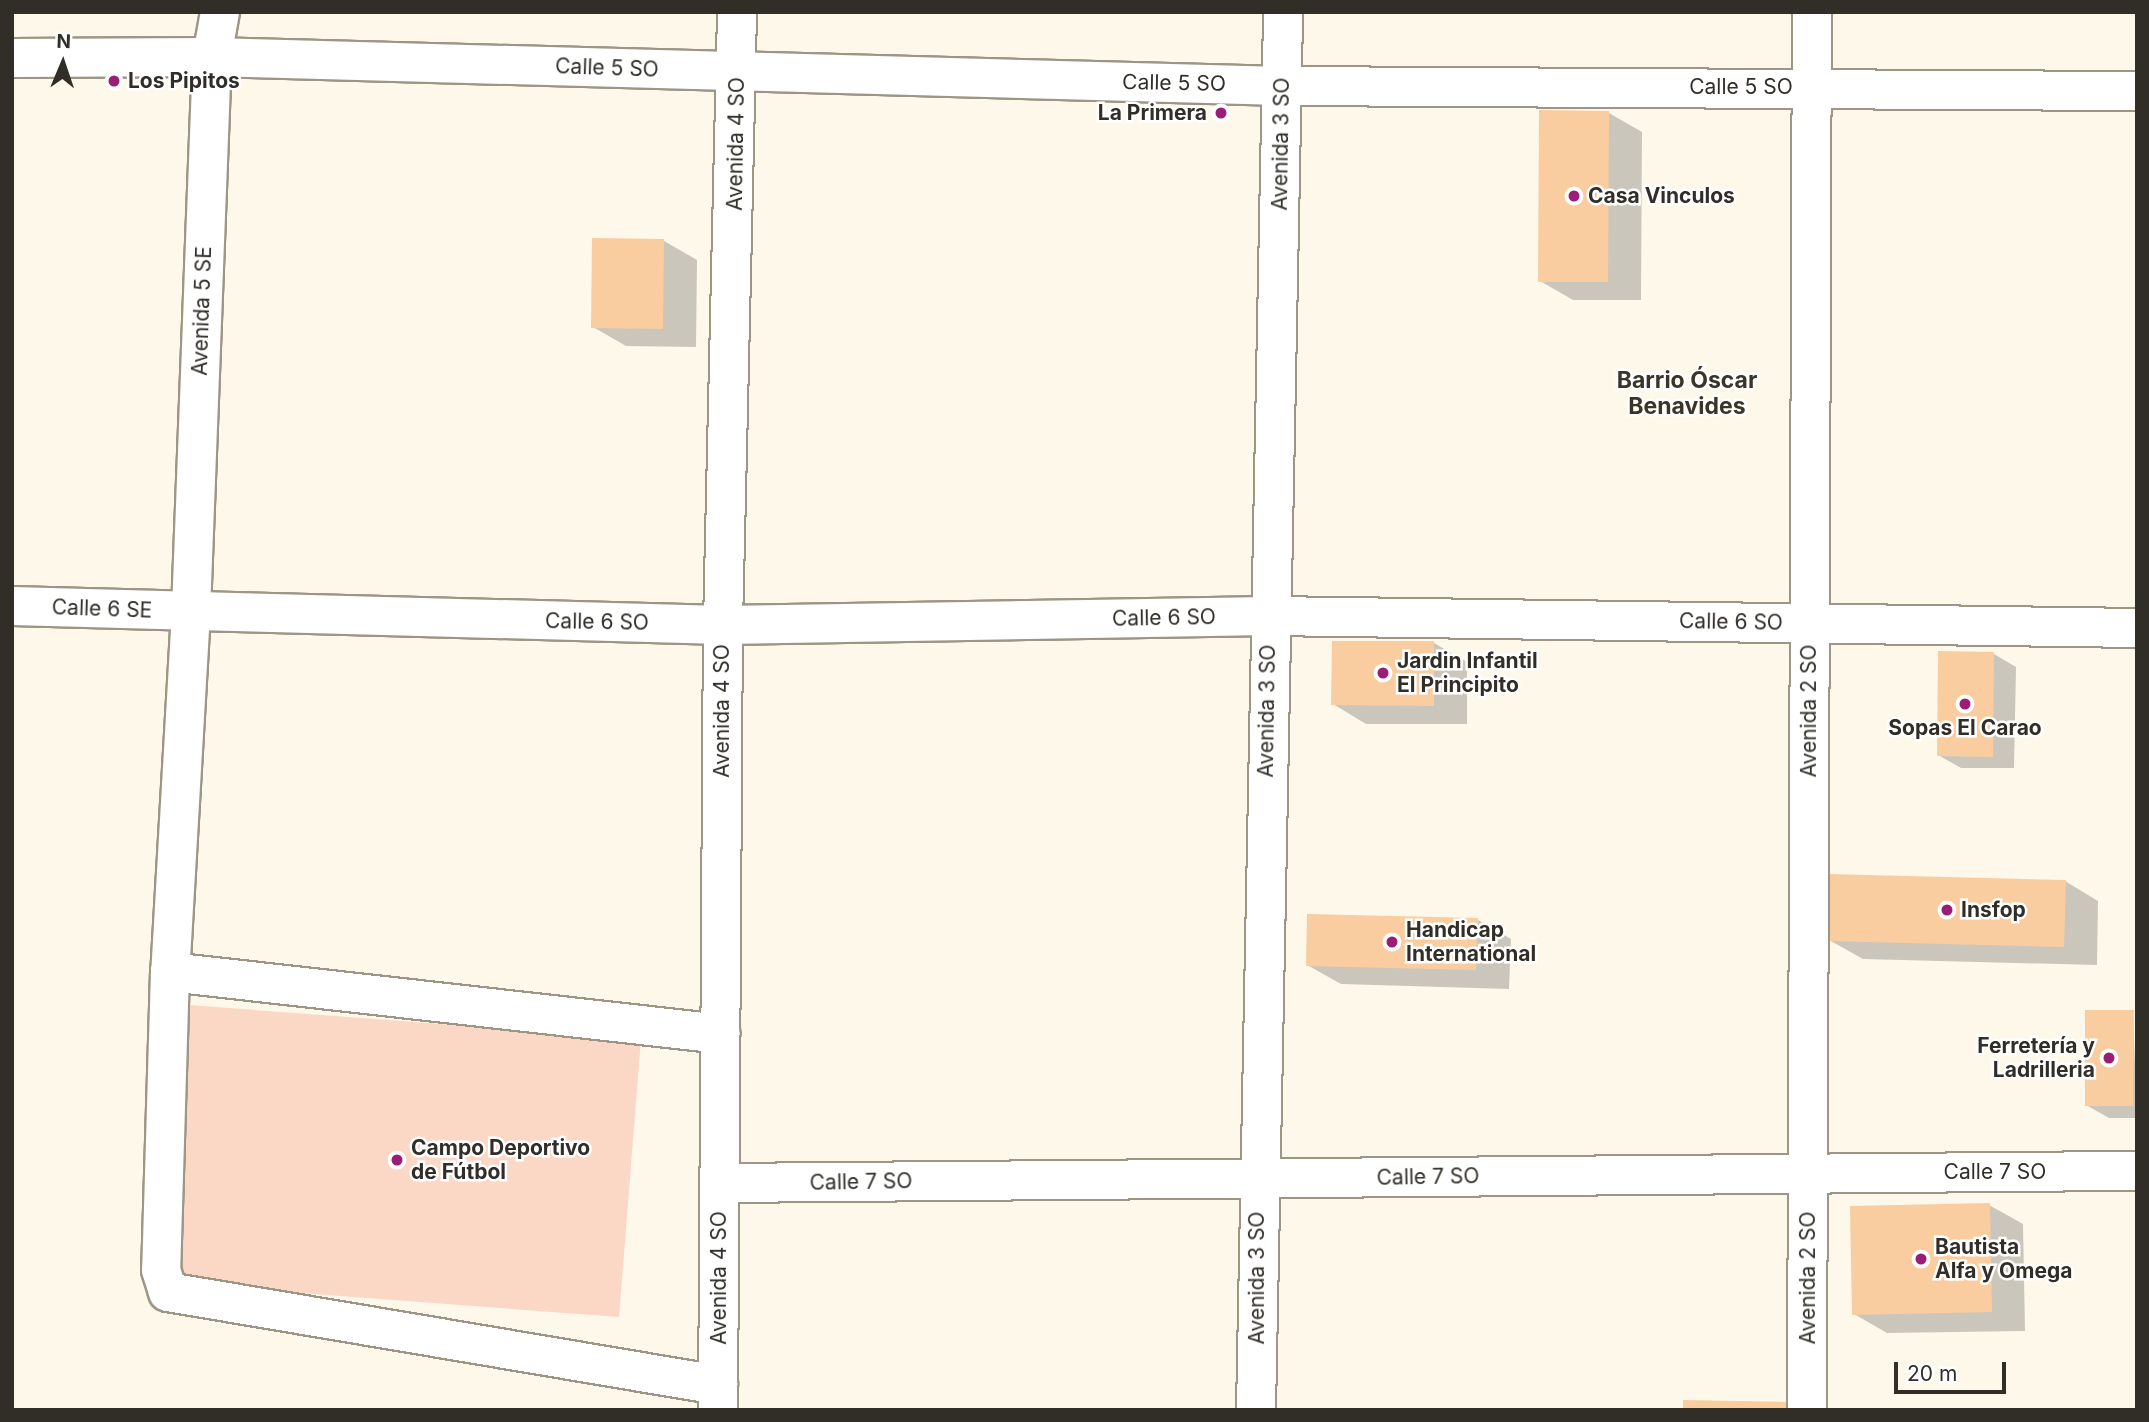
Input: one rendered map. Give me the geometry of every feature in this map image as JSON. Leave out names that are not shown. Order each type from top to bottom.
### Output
[{"type":"street","name":"Avenida 5 SE","points":[[220,12],[212,57],[191,611],[170,972],[161,1270],[169,1292],[718,1398]]},
{"type":"street","name":"Avenida 4 SO","points":[[718,1398],[723,625],[738,72],[737,12]]},
{"type":"street","name":"Avenida 3 SO","points":[[1256,1410],[1257,1179],[1283,12]]},
{"type":"street","name":"Avenida 2 SO","points":[[1807,1410],[1812,12]]},
{"type":"street","name":"Calle 5 SO","points":[[12,58],[212,57],[1283,86],[2137,91]]},
{"type":"street","name":"Calle 6 SE","points":[[12,606],[191,611]]},
{"type":"street","name":"Calle 6 SO","points":[[191,611],[723,625],[1269,616],[2137,628]]},
{"type":"street","points":[[170,972],[721,1034]]},
{"type":"street","name":"Calle 7 SO","points":[[720,1183],[2137,1171]]},
{"type":"shaded area","name":"Campo Deportivo de Fútbol","points":[[175,1004],[641,1039],[619,1317],[154,1282]]},
{"type":"building","name":"Casa Vinculos","points":[[1539,110],[1609,111],[1608,282],[1538,282]]},
{"type":"building","points":[[592,238],[664,239],[663,329],[591,328]]},
{"type":"building","name":"Jardin Infantil El Principito","points":[[1332,641],[1434,641],[1434,706],[1331,705]]},
{"type":"building","name":"Sopas El Carao","points":[[1938,651],[1994,652],[1993,757],[1937,756]]},
{"type":"building","name":"Insfop","points":[[1829,874],[2066,880],[2064,947],[1828,941]]},
{"type":"building","name":"Handicap International","points":[[1307,914],[1478,918],[1476,970],[1306,966]]},
{"type":"building","name":"Ferretería y Ladrilleria","points":[[2085,1010],[2134,1010],[2133,1106],[2085,1106]]},
{"type":"building","name":"Bautista Alfa y Omega","points":[[1990,1203],[1992,1312],[1852,1315],[1850,1206]]},
{"type":"building","points":[[1683,1400],[1787,1402],[1787,1410],[1683,1410]]},
{"type":"place","name":"Los Pipitos","points":[[114,81]]},
{"type":"place","name":"La Primera","points":[[1221,113]]},
{"type":"place","name":"Casa Vinculos","points":[[1574,196]]},
{"type":"place","name":"Jardin Infantil El Principito","points":[[1383,673]]},
{"type":"place","name":"Sopas El Carao","points":[[1965,704]]},
{"type":"place","name":"Insfop","points":[[1947,910]]},
{"type":"place","name":"Handicap International","points":[[1392,942]]},
{"type":"place","name":"Ferretería y Ladrilleria","points":[[2109,1058]]},
{"type":"place","name":"Campo Deportivo de Fútbol","points":[[397,1160]]},
{"type":"place","name":"Bautista Alfa y Omega","points":[[1921,1259]]},
{"type":"district","name":"Barrio Óscar Benavides","points":[[1687,393]]}]
